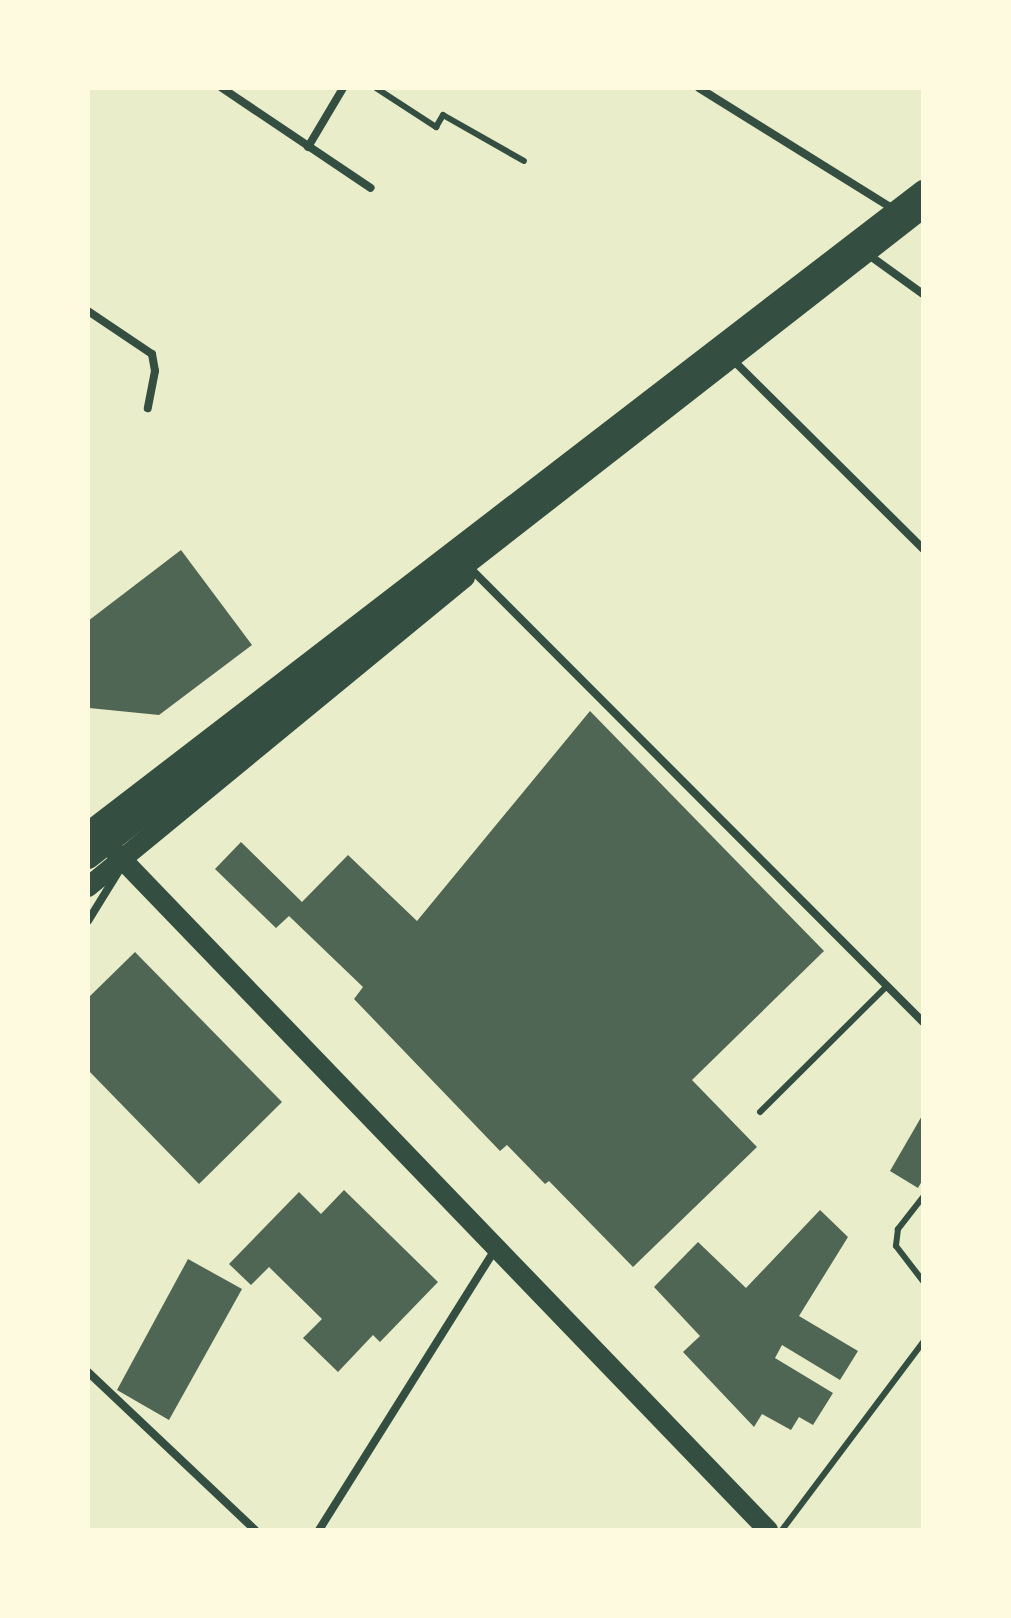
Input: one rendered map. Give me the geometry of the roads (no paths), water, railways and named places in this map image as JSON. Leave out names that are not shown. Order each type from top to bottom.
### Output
[{"type":"highway","points":[[88,857],[923,205]]},
{"type":"main road","points":[[768,1530],[497,1246],[89,828],[895,210],[923,205]]},
{"type":"main road","points":[[88,887],[125,862],[473,571],[873,258],[923,205]]},
{"type":"street","points":[[222,88],[371,188]]},
{"type":"street","points":[[308,147],[343,88]]},
{"type":"street","points":[[699,88],[895,210]]},
{"type":"street","points":[[873,258],[923,294]]},
{"type":"street","points":[[88,311],[152,354],[155,371],[148,408]]},
{"type":"street","points":[[738,365],[923,549]]},
{"type":"street","points":[[473,571],[923,1022]]},
{"type":"street","points":[[88,921],[125,862]]},
{"type":"street","points":[[319,1530],[497,1246]]},
{"type":"street","points":[[88,1372],[255,1530]]},
{"type":"lane","points":[[376,88],[436,127],[443,115],[524,161]]},
{"type":"lane","points":[[760,1112],[887,986]]},
{"type":"lane","points":[[923,1197],[898,1229],[896,1246],[923,1281]]},
{"type":"lane","points":[[782,1530],[923,1342]]}]
